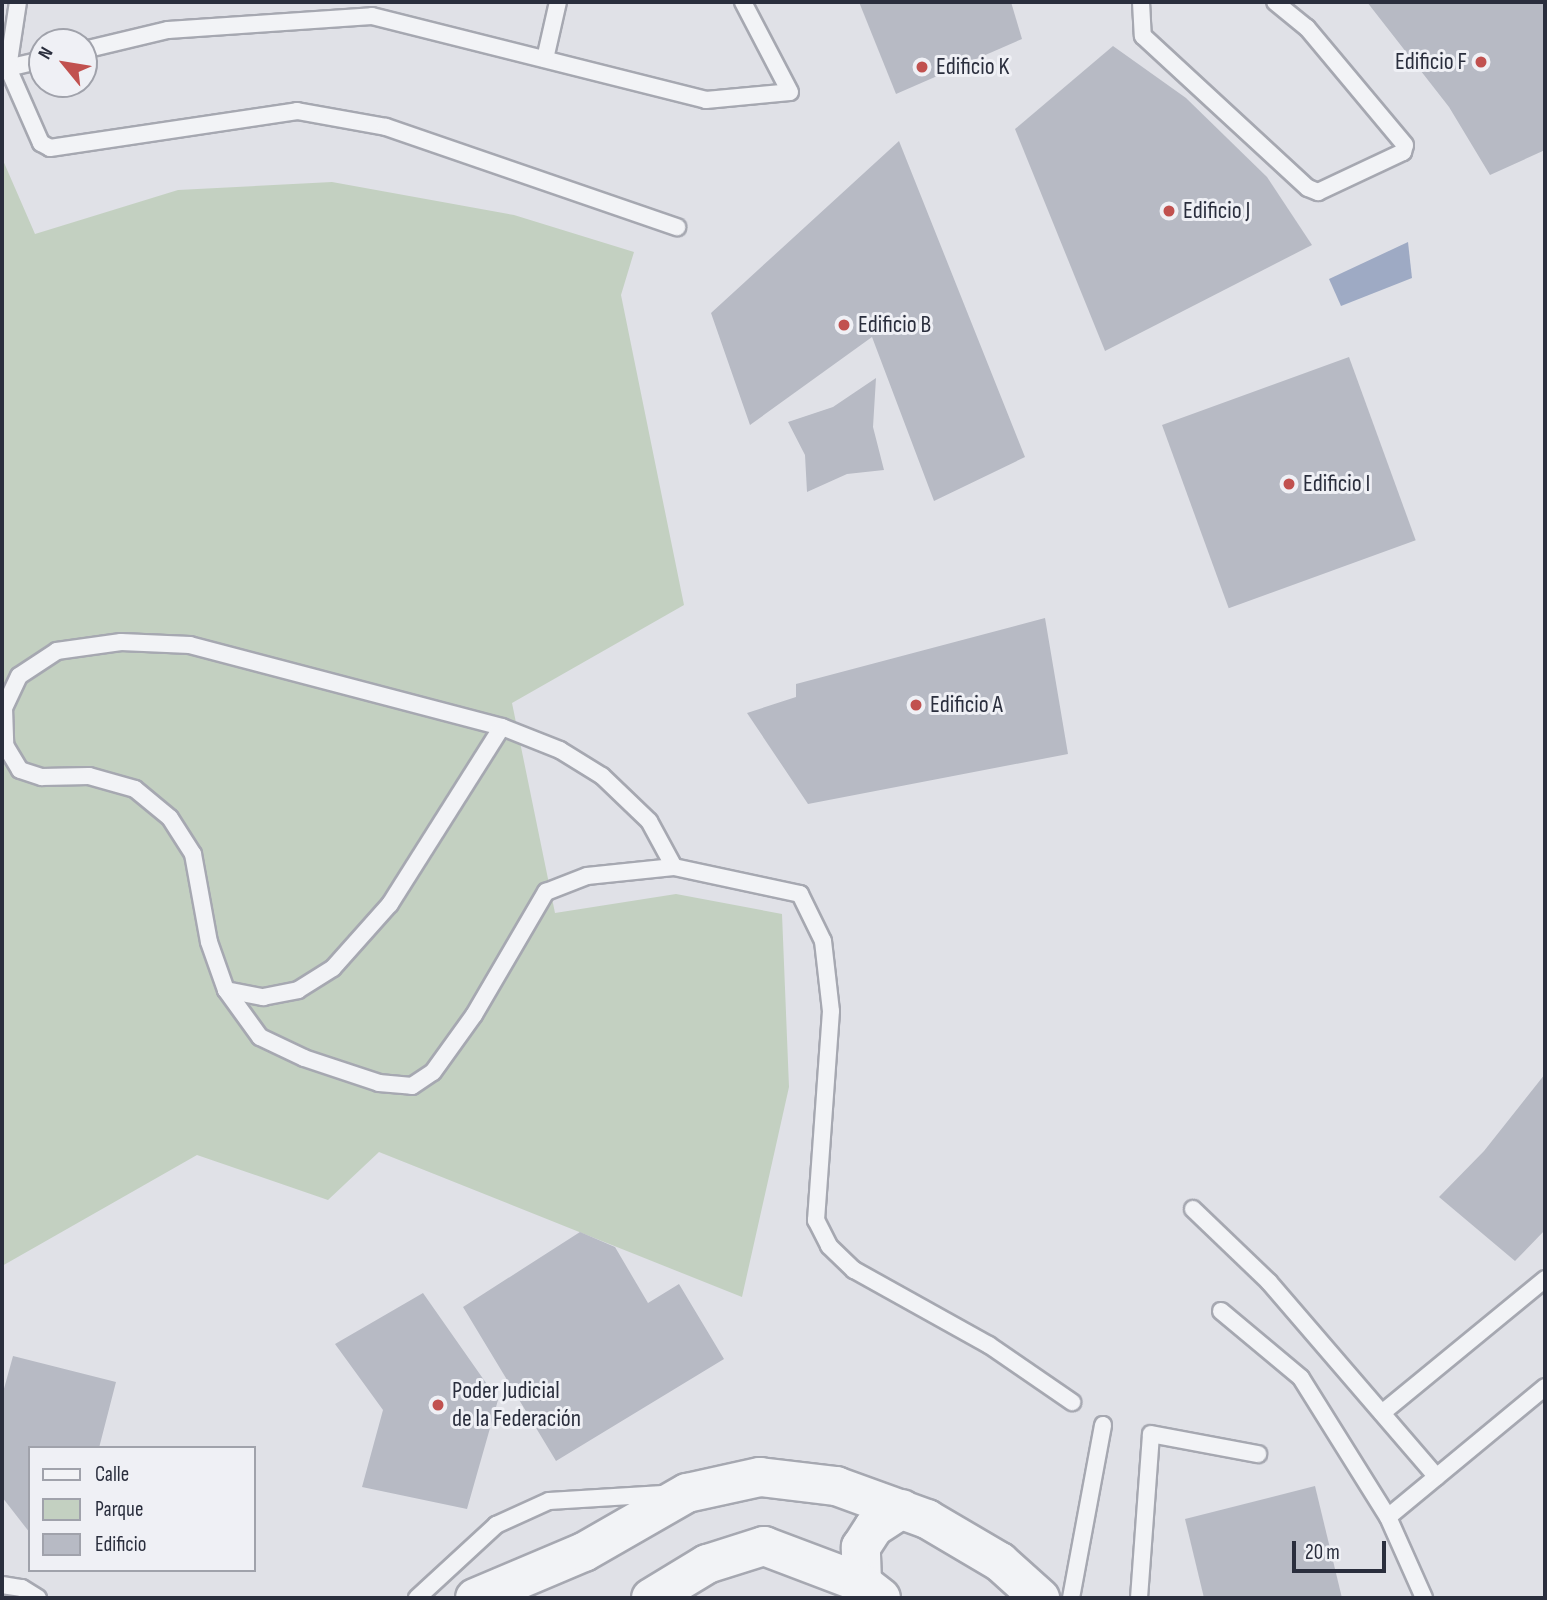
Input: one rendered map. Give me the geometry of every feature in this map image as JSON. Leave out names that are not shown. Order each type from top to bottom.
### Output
[{"type":"street","points":[[475,1598],[584,1552],[687,1493],[760,1476],[836,1486],[902,1509],[972,1542],[1001,1581],[1040,1598]]},
{"type":"street","points":[[871,1591],[861,1547],[874,1527],[902,1509]]},
{"type":"street","points":[[652,1598],[707,1564],[764,1546],[871,1591]]},
{"type":"lane","points":[[18,2],[8,68],[41,143],[50,148],[297,111],[386,127],[677,227]]},
{"type":"lane","points":[[545,59],[558,2]]},
{"type":"lane","points":[[98,47],[168,30],[372,16],[706,100],[790,92],[743,2]]},
{"type":"lane","points":[[1141,2],[1143,36],[1308,188],[1318,191],[1403,152],[1405,145],[1307,28],[1275,2]]},
{"type":"lane","points":[[8,68],[28,63]]},
{"type":"lane","points":[[674,867],[649,821],[602,776],[560,750],[502,727],[190,645],[121,642],[57,651],[19,676],[4,708],[5,746],[20,770],[43,778],[89,776],[135,789],[170,818],[193,855],[209,942],[226,990],[260,1037],[304,1058],[379,1083],[412,1086],[433,1072],[474,1015],[546,892],[587,876],[674,867],[800,894],[823,941],[831,1011],[816,1220],[830,1247],[855,1270],[989,1345],[1072,1402]]},
{"type":"lane","points":[[226,990],[263,997],[298,990],[333,968],[390,904],[502,727]]},
{"type":"lane","points":[[1193,1209],[1269,1282],[1437,1477]]},
{"type":"lane","points":[[1382,1412],[1545,1279]]},
{"type":"lane","points":[[1222,1311],[1301,1378],[1388,1517],[1424,1598]]},
{"type":"lane","points":[[1388,1517],[1545,1387]]},
{"type":"lane","points":[[1071,1598],[1102,1425]]},
{"type":"lane","points":[[1139,1598],[1151,1434],[1258,1454]]},
{"type":"lane","points":[[417,1598],[496,1525],[549,1501],[687,1493]]},
{"type":"lane","points":[[2,1585],[22,1588],[38,1598]]},
{"type":"green space","points":[[2,158],[35,234],[178,190],[332,182],[514,215],[634,252],[621,295],[684,605],[512,703],[555,913],[676,894],[782,914],[789,1087],[742,1297],[379,1152],[328,1200],[197,1155],[2,1266]]},
{"type":"water","points":[[1408,242],[1412,278],[1341,306],[1329,279]]},
{"type":"building","name":"Edificio K","points":[[859,2],[1011,2],[1022,39],[896,94]]},
{"type":"building","name":"Edificio F","points":[[1367,2],[1545,2],[1545,150],[1490,175],[1449,107]]},
{"type":"building","name":"Edificio J","points":[[1113,46],[1186,98],[1267,177],[1312,245],[1105,351],[1015,129]]},
{"type":"building","name":"Edificio B","points":[[899,141],[1025,457],[934,501],[872,337],[750,425],[711,313]]},
{"type":"building","name":"Edificio I","points":[[1349,357],[1416,540],[1229,608],[1162,425]]},
{"type":"building","points":[[876,378],[873,427],[884,470],[847,474],[807,492],[805,455],[788,422],[833,407]]},
{"type":"building","name":"Edificio A","points":[[1045,618],[1068,754],[808,804],[747,713],[796,697],[796,684]]},
{"type":"building","points":[[1545,1074],[1545,1230],[1515,1261],[1439,1197],[1484,1151]]},
{"type":"building","points":[[580,1232],[615,1247],[648,1303],[679,1284],[724,1359],[556,1461],[463,1307]]},
{"type":"building","name":"Poder Judicial de la Federación","points":[[423,1293],[498,1400],[467,1509],[362,1487],[383,1410],[335,1344]]},
{"type":"building","points":[[13,1356],[116,1382],[100,1446],[28,1446],[28,1530],[2,1497],[2,1396]]},
{"type":"building","points":[[1315,1486],[1342,1598],[1204,1598],[1185,1519]]},
{"type":"place","name":"Edificio F","points":[[1481,62]]},
{"type":"place","name":"Edificio K","points":[[922,67]]},
{"type":"place","name":"Edificio J","points":[[1169,211]]},
{"type":"place","name":"Edificio B","points":[[844,325]]},
{"type":"place","name":"Edificio I","points":[[1289,484]]},
{"type":"place","name":"Edificio A","points":[[916,705]]},
{"type":"place","name":"Poder Judicial de la Federación","points":[[438,1405]]}]
